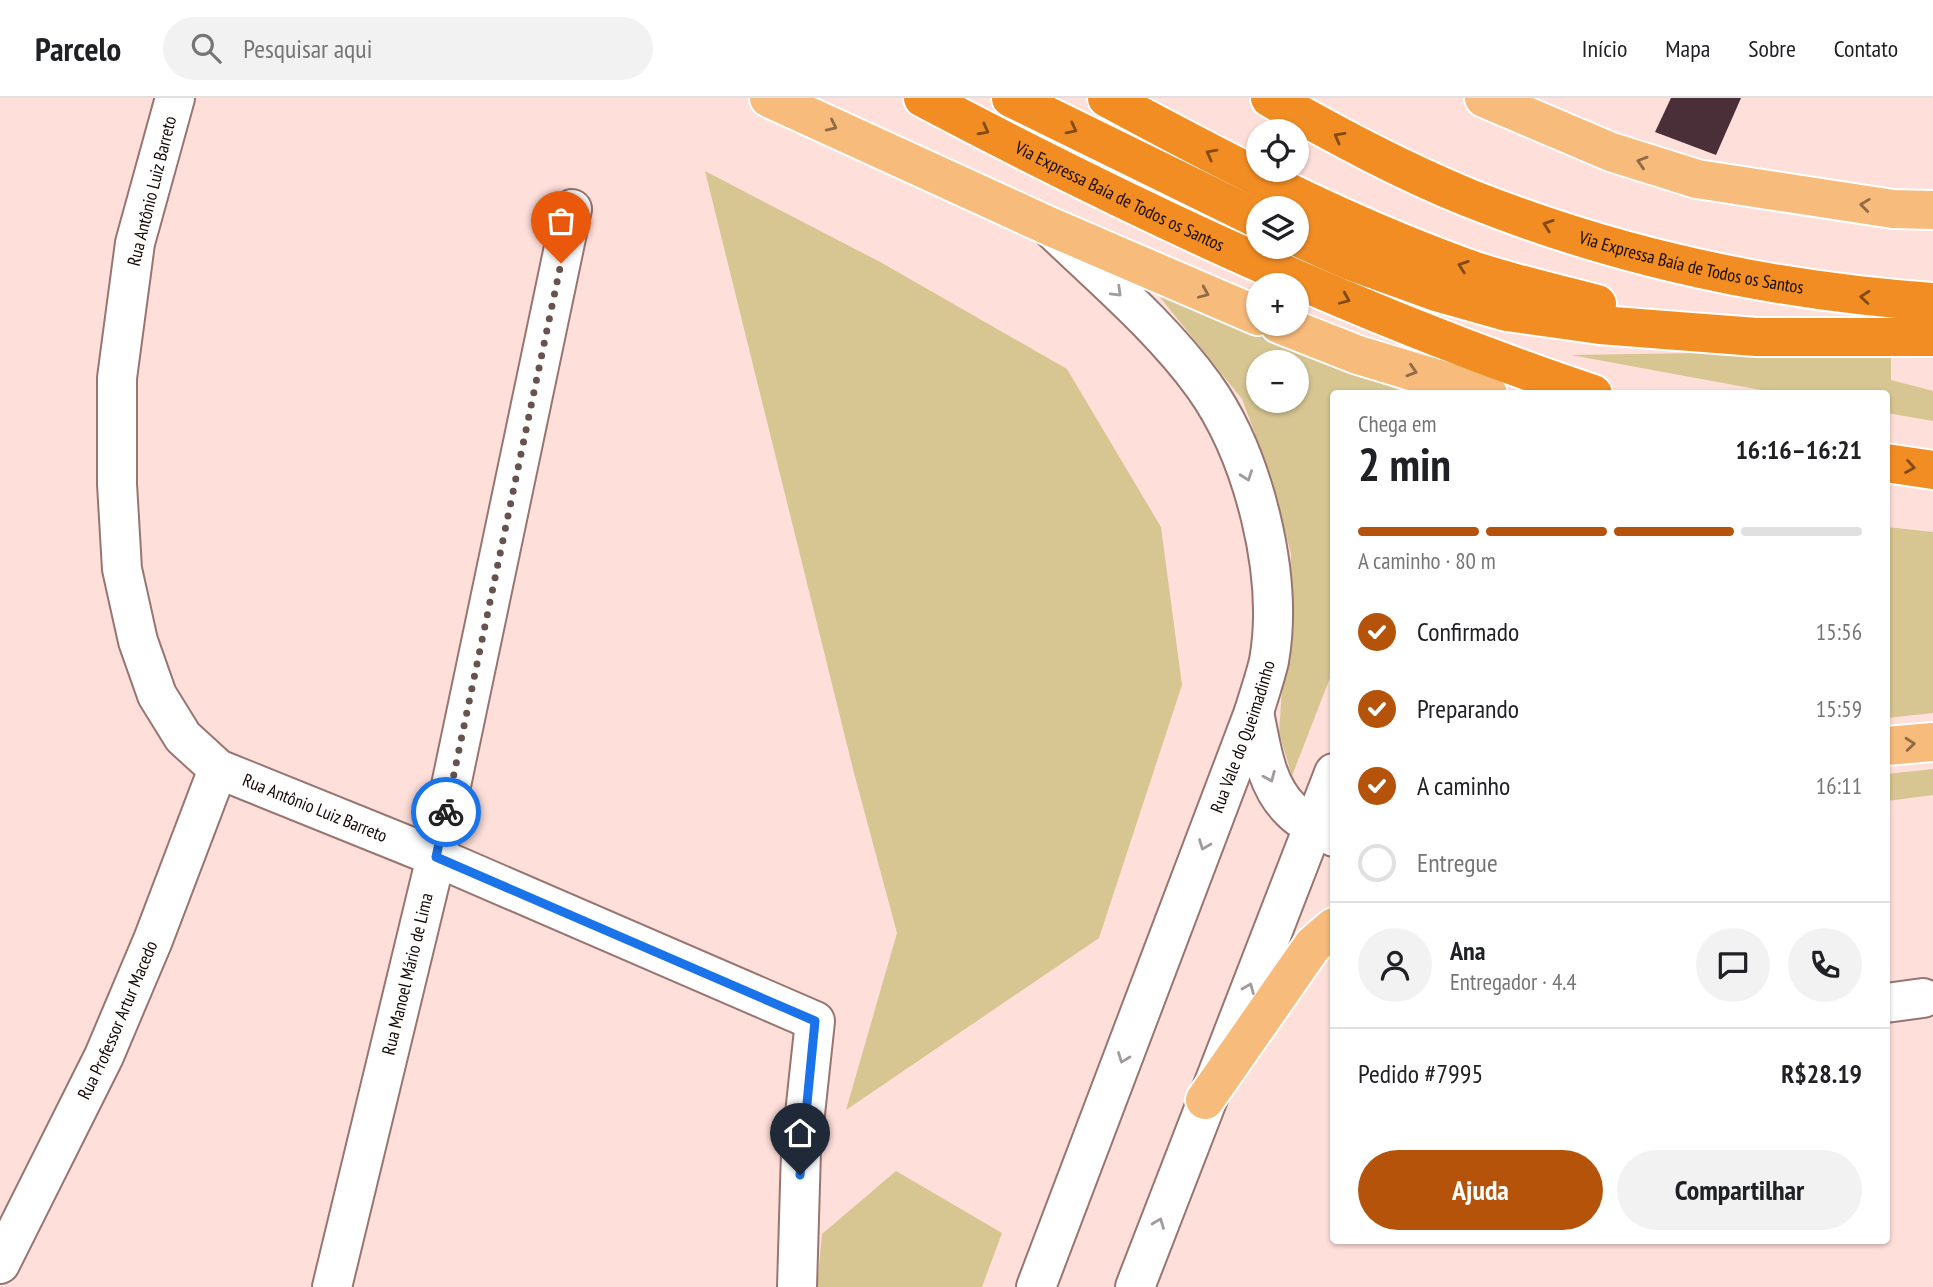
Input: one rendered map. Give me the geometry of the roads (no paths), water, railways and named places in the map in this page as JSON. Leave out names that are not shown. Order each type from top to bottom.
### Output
[{"type":"highway","name":"Via Expressa Baía de Todos os Santos","points":[[923,98],[1110,195],[1248,258],[1483,357],[1581,390]]},
{"type":"highway","points":[[1011,98],[1246,213]]},
{"type":"highway","points":[[1107,98],[1277,189],[1387,238],[1466,268],[1694,330]]},
{"type":"highway","name":"Via Expressa Baía de Todos os Santos","points":[[1270,98],[1352,144],[1469,198],[1595,241],[1710,273],[1859,296],[1933,302]]},
{"type":"highway","points":[[1309,242],[1374,270],[1507,312],[1600,325],[1694,330],[1756,337],[1933,337]]},
{"type":"highway","points":[[1890,464],[1933,470]]},
{"type":"main road","points":[[769,98],[1051,227],[1246,311]]},
{"type":"main road","points":[[1484,98],[1611,152],[1698,179],[1868,205],[1933,210]]},
{"type":"main road","points":[[1309,336],[1358,355],[1475,390]]},
{"type":"main road","points":[[1890,747],[1933,742]]},
{"type":"main road","points":[[1205,1100],[1313,945],[1330,930]]},
{"type":"street","name":"Rua Antônio Luiz Barreto","points":[[174,98],[135,243],[117,378],[117,484],[122,569],[138,641],[157,695],[183,737],[218,769],[436,857],[815,1021],[801,1151],[797,1287]]},
{"type":"street","name":"Rua Manoel Mário de Lima","points":[[331,1287],[436,857],[572,209]]},
{"type":"street","name":"Rua Vale do Queimadinho","points":[[1036,1287],[1254,712],[1269,660],[1271,609],[1268,548],[1255,499],[1233,437],[1204,386],[1141,316],[1051,227]]},
{"type":"street","points":[[1254,712],[1264,762],[1275,788],[1291,811],[1324,831]]},
{"type":"street","name":"Rua Professor Artur Macedo","points":[[0,1264],[104,1056],[218,769]]},
{"type":"street","points":[[1135,1287],[1205,1100],[1324,831],[1330,796]]}]
